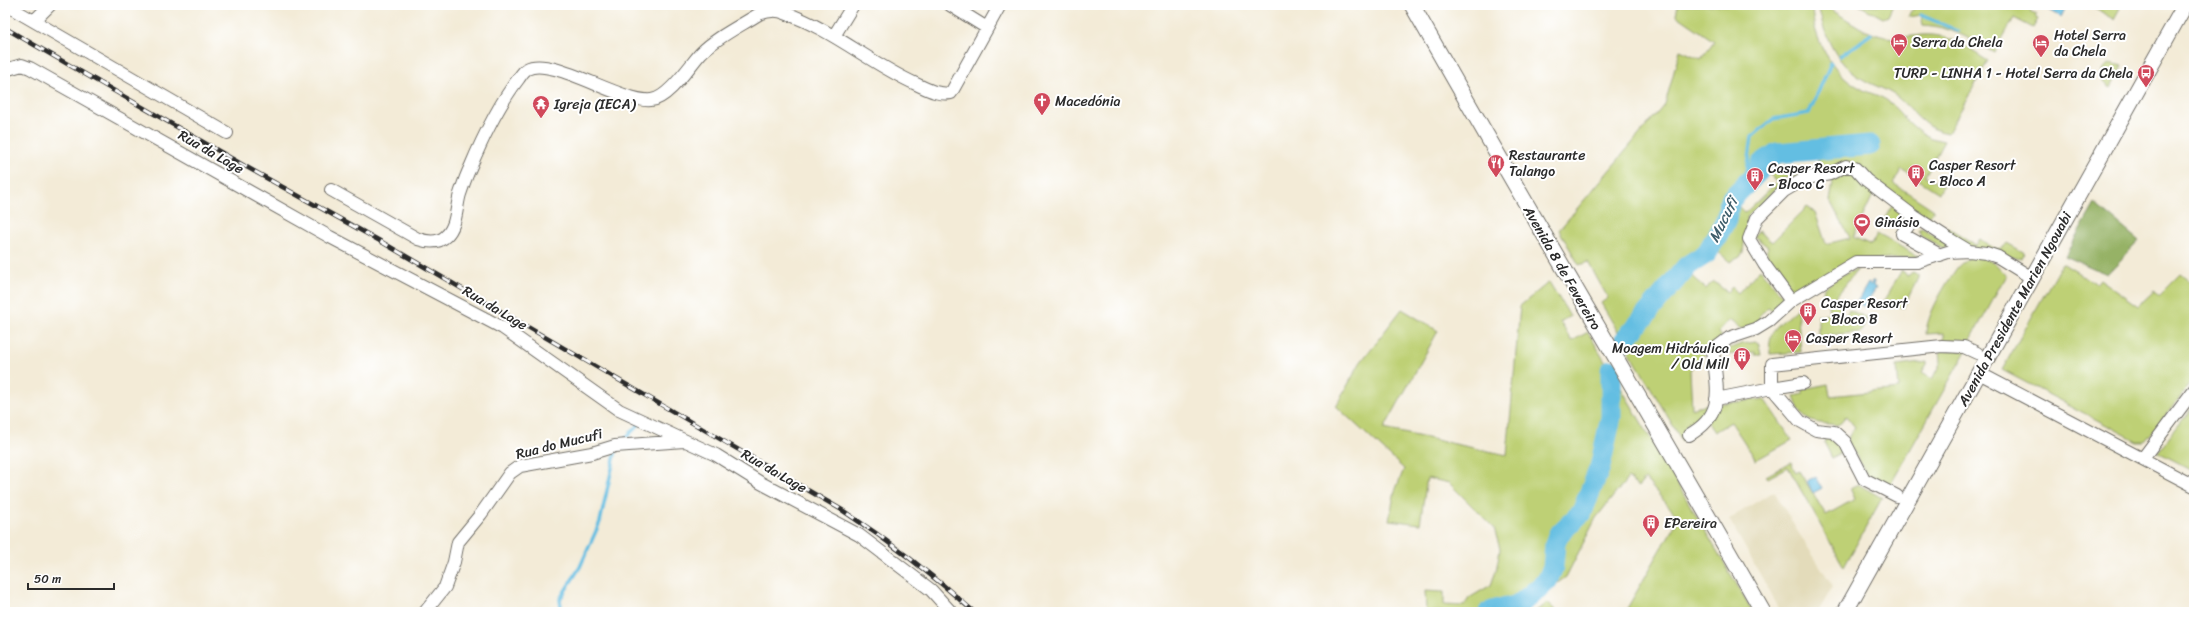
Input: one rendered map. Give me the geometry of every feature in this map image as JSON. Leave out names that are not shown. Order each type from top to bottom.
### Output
[{"type":"main road","name":"Avenida 8 de Fevereiro","points":[[1412,5],[1551,249],[1671,450],[1763,612]]},
{"type":"main road","name":"Avenida Presidente Marien Ngouabi","points":[[1845,612],[2185,5]]},
{"type":"street","points":[[6,5],[227,133]]},
{"type":"street","points":[[34,21],[50,5]]},
{"type":"street","points":[[834,36],[853,5]]},
{"type":"street","points":[[950,5],[987,28]]},
{"type":"street","points":[[331,190],[418,239],[427,242],[436,241],[446,236],[453,226],[460,194],[492,121],[519,77],[528,68],[544,66],[575,76],[637,100],[654,100],[669,91],[703,52],[759,14],[769,10],[784,12],[834,36],[905,79],[940,94],[951,93],[1000,5]]},
{"type":"street","name":"Rua da Lage","points":[[5,70],[22,65],[68,88],[324,233],[503,328],[555,363],[619,410],[716,455],[761,483],[859,535],[931,590],[950,612]]},
{"type":"street","points":[[1791,301],[1764,264],[1749,239],[1757,218],[1784,191],[1806,178],[1830,174],[1846,166],[1855,168],[1866,180],[1915,217],[1969,251]]},
{"type":"street","points":[[1915,217],[1902,234],[1940,255]]},
{"type":"street","points":[[1688,435],[1702,428],[1714,412],[1716,399],[1713,350],[1729,338],[1756,329],[1769,321],[1791,301],[1856,262],[1917,262],[1940,255],[1969,251],[1998,256],[2032,278]]},
{"type":"street","points":[[1897,496],[1864,478],[1845,442],[1834,432],[1816,430],[1800,421],[1772,388],[1772,364],[1942,346],[1964,347],[1977,353]]},
{"type":"street","points":[[1979,373],[2194,486]]},
{"type":"street","points":[[1716,399],[1803,383]]},
{"type":"street","points":[[2143,458],[2194,390]]},
{"type":"street","name":"Rua do Mucufi","points":[[425,612],[447,582],[458,542],[481,514],[510,473],[520,466],[592,453],[615,446],[686,441]]},
{"type":"shaded area","points":[[1774,491],[1801,537],[1833,586],[1818,612],[1781,612],[1729,519]]},
{"type":"green space","points":[[1678,5],[1802,5],[1812,7],[1813,19],[1820,42],[1832,64],[1840,73],[1860,88],[1887,100],[1920,132],[1935,139],[1944,141],[1925,176],[1943,186],[1939,193],[1902,169],[1893,183],[1934,210],[1926,222],[1875,191],[1853,237],[1871,245],[1877,234],[1920,257],[1862,261],[1793,294],[1767,262],[1768,247],[1754,236],[1758,231],[1772,242],[1807,207],[1815,212],[1826,244],[1850,238],[1830,201],[1833,183],[1830,179],[1826,178],[1823,181],[1809,182],[1801,175],[1781,179],[1780,185],[1747,217],[1743,253],[1740,257],[1730,262],[1715,249],[1687,272],[1706,289],[1713,281],[1727,292],[1732,287],[1738,293],[1760,269],[1786,300],[1774,311],[1768,307],[1759,316],[1764,321],[1741,329],[1729,320],[1718,332],[1722,336],[1690,370],[1692,409],[1698,406],[1764,399],[1792,440],[1756,460],[1731,422],[1714,432],[1703,416],[1686,425],[1690,438],[1682,441],[1601,303],[1608,298],[1588,262],[1579,265],[1559,230],[1665,104],[1680,50],[1701,59],[1714,41],[1676,15]],"holes":[[[1817,152],[1819,169],[1780,174],[1778,157]],[[1764,169],[1777,182],[1745,213],[1732,200]]]},
{"type":"green space","points":[[1859,5],[1893,5],[1888,16],[1883,18]]},
{"type":"green space","points":[[1915,5],[2026,5],[2031,12],[2037,14],[2035,17],[2038,19],[2033,28],[2014,18],[1994,53],[1960,34],[1943,28],[1923,25],[1921,15],[1909,17]]},
{"type":"green space","points":[[2089,5],[2114,5],[2120,8],[2114,19]]},
{"type":"green space","points":[[1822,6],[1873,34],[1892,38],[1932,35],[1950,39],[1988,61],[1948,133],[1932,128],[1920,119],[1897,97],[1864,80],[1846,67],[1839,59],[1825,31],[1819,9]]},
{"type":"green space","points":[[2111,63],[2122,66],[2111,88],[2102,79],[2102,72],[2104,68]]},
{"type":"green space","points":[[2095,204],[2139,241],[2107,274],[2065,256]]},
{"type":"green space","points":[[1892,206],[1905,214],[1897,226],[1883,221]]},
{"type":"green space","points":[[1947,227],[1976,245],[1980,239],[1997,249],[2004,247],[2007,243],[2025,253],[2021,257],[2015,258],[1978,251],[1944,231]]},
{"type":"green space","points":[[1922,228],[1950,245],[1949,248],[1943,248],[1921,236],[1919,230]]},
{"type":"green space","points":[[1971,256],[1983,257],[1991,261],[2006,275],[1968,345],[1944,342],[1944,333],[1926,334],[1929,318],[1942,291],[1957,268]]},
{"type":"green space","points":[[2062,263],[2096,284],[2100,279],[2138,306],[2154,291],[2159,295],[2180,274],[2194,285],[2194,380],[2145,441],[2137,441],[2002,370]]},
{"type":"green space","points":[[1858,269],[1834,299],[1842,305],[1838,312],[1843,320],[1849,310],[1867,318],[1861,332],[1818,336],[1818,315],[1829,314],[1828,303],[1823,292],[1824,288],[1842,275]]},
{"type":"green space","points":[[1902,270],[1906,276],[1913,272],[1918,275],[1918,278],[1903,308],[1884,300]]},
{"type":"green space","points":[[1549,282],[1570,316],[1560,322],[1572,341],[1588,332],[1753,612],[1625,612],[1679,518],[1645,479],[1638,487],[1628,478],[1596,518],[1566,577],[1517,612],[1426,612],[1425,591],[1444,592],[1444,605],[1464,606],[1469,598],[1491,585],[1496,571],[1500,549],[1494,528],[1449,483],[1427,478],[1420,524],[1389,520],[1395,491],[1404,469],[1336,406],[1360,363],[1402,309],[1438,331],[1384,429],[1507,455],[1520,306]]},
{"type":"green space","points":[[1797,308],[1801,352],[1770,354],[1771,337],[1773,332],[1776,327]]},
{"type":"green space","points":[[1755,342],[1759,344],[1761,355],[1755,355],[1755,352],[1725,355],[1725,350],[1741,344]]},
{"type":"green space","points":[[1940,350],[1966,351],[1888,489],[1870,479],[1848,442],[1849,436],[1855,427],[1846,416],[1838,425],[1814,422],[1804,417],[1797,405],[1794,396],[1803,394],[1803,389],[1828,384],[1830,396],[1899,389],[1897,366],[1928,362],[1922,373],[1932,379],[1941,362]]},
{"type":"green space","points":[[2194,405],[2194,471],[2158,452]]},
{"type":"green space","points":[[1829,437],[1841,449],[1841,453],[1832,458],[1824,442],[1826,438]]},
{"type":"green space","points":[[1791,462],[1796,473],[1799,471],[1826,515],[1855,499],[1850,488],[1858,484],[1882,498],[1844,567],[1788,467],[1768,478],[1766,476]]},
{"type":"green space","points":[[1548,603],[1557,612],[1534,612]]},
{"type":"water","points":[[2047,5],[2067,5],[2061,17],[2046,8]]},
{"type":"water","points":[[1872,282],[1874,282],[1873,286],[1876,288],[1864,307],[1857,302],[1868,283],[1871,285]]},
{"type":"water","points":[[1816,476],[1822,488],[1813,493],[1807,481]]},
{"type":"waterway","points":[[1921,15],[1958,31]]},
{"type":"waterway","points":[[1840,56],[1871,34]]},
{"type":"waterway","points":[[1745,186],[1752,137],[1773,119],[1809,113],[1831,63]]},
{"type":"waterway","name":"Mucufi","points":[[1624,341],[1687,266],[1707,253],[1726,220],[1730,200],[1758,172],[1761,164],[1777,153],[1870,145]]},
{"type":"waterway","name":"Mucufi","points":[[1489,612],[1506,607],[1515,608],[1547,581],[1553,567],[1555,544],[1558,535],[1582,512],[1600,467],[1611,417],[1611,370]]},
{"type":"waterway","points":[[622,442],[640,423]]},
{"type":"waterway","points":[[560,612],[560,599],[580,567],[600,522],[616,450]]},
{"type":"railway","points":[[5,28],[243,165],[380,241],[842,510],[910,558],[974,612]]},
{"type":"place","name":"Serra da Chela","points":[[1899,57]]},
{"type":"place","name":"Hotel Serra da Chela","points":[[2041,58]]},
{"type":"place","name":"TURP - LINHA 1 - Hotel Serra da Chela","points":[[2146,88]]},
{"type":"place","name":"Macedónia","points":[[1042,116]]},
{"type":"place","name":"Igreja (IECA)","points":[[541,119]]},
{"type":"place","name":"Restaurante Talango","points":[[1496,178]]},
{"type":"place","name":"Casper Resort - Bloco A","points":[[1916,188]]},
{"type":"place","name":"Casper Resort - Bloco C","points":[[1755,191]]},
{"type":"place","name":"Ginásio","points":[[1862,237]]},
{"type":"place","name":"Casper Resort - Bloco B","points":[[1808,326]]},
{"type":"place","name":"Casper Resort","points":[[1793,353]]},
{"type":"place","name":"Moagem Hidráulica / Old Mill","points":[[1742,371]]},
{"type":"place","name":"EPereira","points":[[1651,538]]}]
